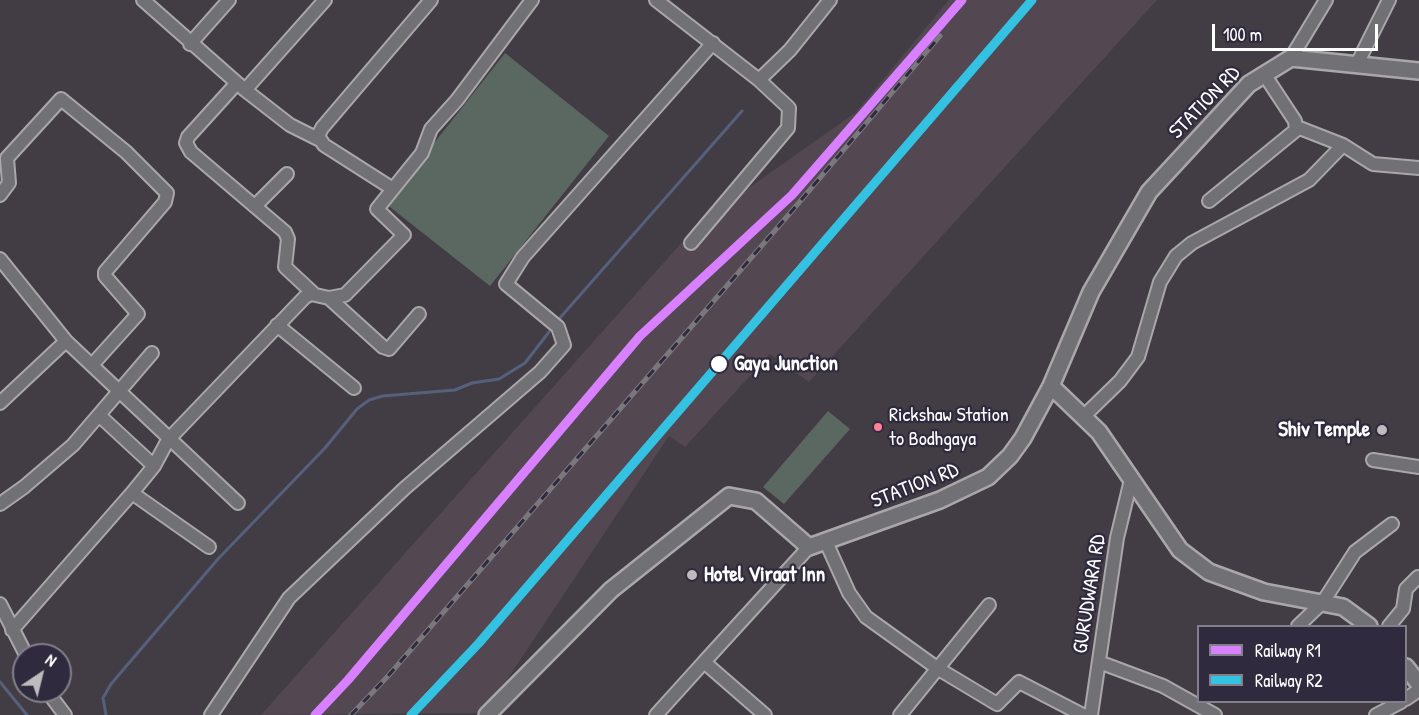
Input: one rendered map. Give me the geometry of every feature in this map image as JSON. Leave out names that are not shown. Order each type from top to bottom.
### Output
[{"type":"street","points":[[143,0],[190,44],[290,125],[320,140],[393,189]]},
{"type":"street","points":[[190,44],[229,0]]},
{"type":"street","points":[[325,0],[241,87],[188,137],[186,143],[191,152],[285,232],[288,239],[283,260],[285,267],[314,294],[329,298],[345,295],[404,235],[377,208],[422,153],[431,129],[457,100],[532,0]]},
{"type":"street","points":[[320,140],[322,128],[431,0]]},
{"type":"street","points":[[759,80],[790,50],[830,0]]},
{"type":"street","points":[[1326,0],[1291,58],[1419,70]]},
{"type":"street","points":[[1357,64],[1389,0]]},
{"type":"street","points":[[656,1],[759,80],[789,108],[788,128],[691,243]]},
{"type":"street","points":[[211,715],[289,598],[405,488],[540,372],[564,345],[558,327],[506,284],[523,257],[713,43]]},
{"type":"street","name":"STATION RD","points":[[809,548],[940,500],[988,477],[1010,456],[1023,438],[1051,386],[1091,292],[1149,192],[1249,84],[1291,58]]},
{"type":"street","points":[[1264,74],[1297,127],[1343,145],[1373,164],[1419,168]]},
{"type":"street","points":[[0,195],[9,183],[7,158],[61,99],[126,152],[166,193],[165,202],[105,272],[105,276],[138,314],[92,365]]},
{"type":"street","points":[[1209,201],[1291,136],[1297,127]]},
{"type":"street","points":[[1083,417],[1120,381],[1138,357],[1154,297],[1166,270],[1176,256],[1192,243],[1308,180],[1343,145]]},
{"type":"street","points":[[255,206],[288,174]]},
{"type":"street","points":[[0,259],[66,341],[168,440],[238,502]]},
{"type":"street","points":[[12,630],[132,493],[154,466],[168,440],[305,297],[314,294]]},
{"type":"street","points":[[329,298],[383,347],[389,349],[419,314]]},
{"type":"street","points":[[277,325],[354,388]]},
{"type":"street","points":[[0,404],[66,341]]},
{"type":"street","points":[[0,504],[50,466],[100,416],[152,353]]},
{"type":"street","points":[[1051,386],[1099,432],[1180,550],[1209,572],[1264,592],[1343,607],[1367,625]]},
{"type":"street","points":[[100,416],[154,466]]},
{"type":"street","points":[[1373,460],[1419,467]]},
{"type":"street","name":"GURUDWARA RD","points":[[1091,715],[1117,538],[1131,480]]},
{"type":"street","points":[[132,493],[209,547]]},
{"type":"street","points":[[487,715],[611,590],[729,496],[756,501],[809,548],[656,715]]},
{"type":"street","points":[[1300,625],[1323,602],[1355,552],[1392,524]]},
{"type":"street","points":[[825,542],[849,593],[866,617],[937,668],[997,704],[1019,682],[1083,715]]},
{"type":"street","points":[[1391,625],[1403,609],[1406,589],[1418,577]]},
{"type":"street","points":[[0,604],[19,643]]},
{"type":"street","points":[[900,715],[989,605]]},
{"type":"street","points":[[704,662],[765,715]]},
{"type":"street","points":[[1099,662],[1163,686],[1197,702]]},
{"type":"street","points":[[1407,668],[1419,684]]},
{"type":"street","points":[[1376,715],[1399,703]]},
{"type":"shaded area","points":[[949,0],[1157,0],[809,382],[770,354],[685,447],[669,436],[485,713],[261,715],[699,223],[855,113]]},
{"type":"shaded area","points":[[505,53],[609,136],[490,286],[386,204]]},
{"type":"shaded area","points":[[828,411],[850,429],[784,504],[763,487]]},
{"type":"waterway","points":[[559,319],[742,111]]},
{"type":"waterway","points":[[106,715],[103,698],[111,684],[218,559],[325,448],[357,409],[369,400],[383,396],[455,390],[472,383],[499,379],[525,363],[549,332]]},
{"type":"waterway","points":[[0,682],[27,715]]},
{"type":"railway","points":[[351,715],[388,676],[791,212],[940,36]]},
{"type":"railway","points":[[315,715],[348,680],[640,336],[792,195],[815,170]]},
{"type":"rail line","name":"R1","points":[[315,715],[348,680],[640,336],[792,195],[962,0]]},
{"type":"rail line","name":"R2","points":[[411,715],[479,643],[1032,0]]},
{"type":"place","name":"Gaya Junction","points":[[719,364]]},
{"type":"place","name":"Rickshaw Station to Bodhgaya","points":[[878,427]]},
{"type":"place","name":"Shiv Temple","points":[[1382,430]]},
{"type":"place","name":"Hotel Viraat Inn","points":[[692,575]]}]
